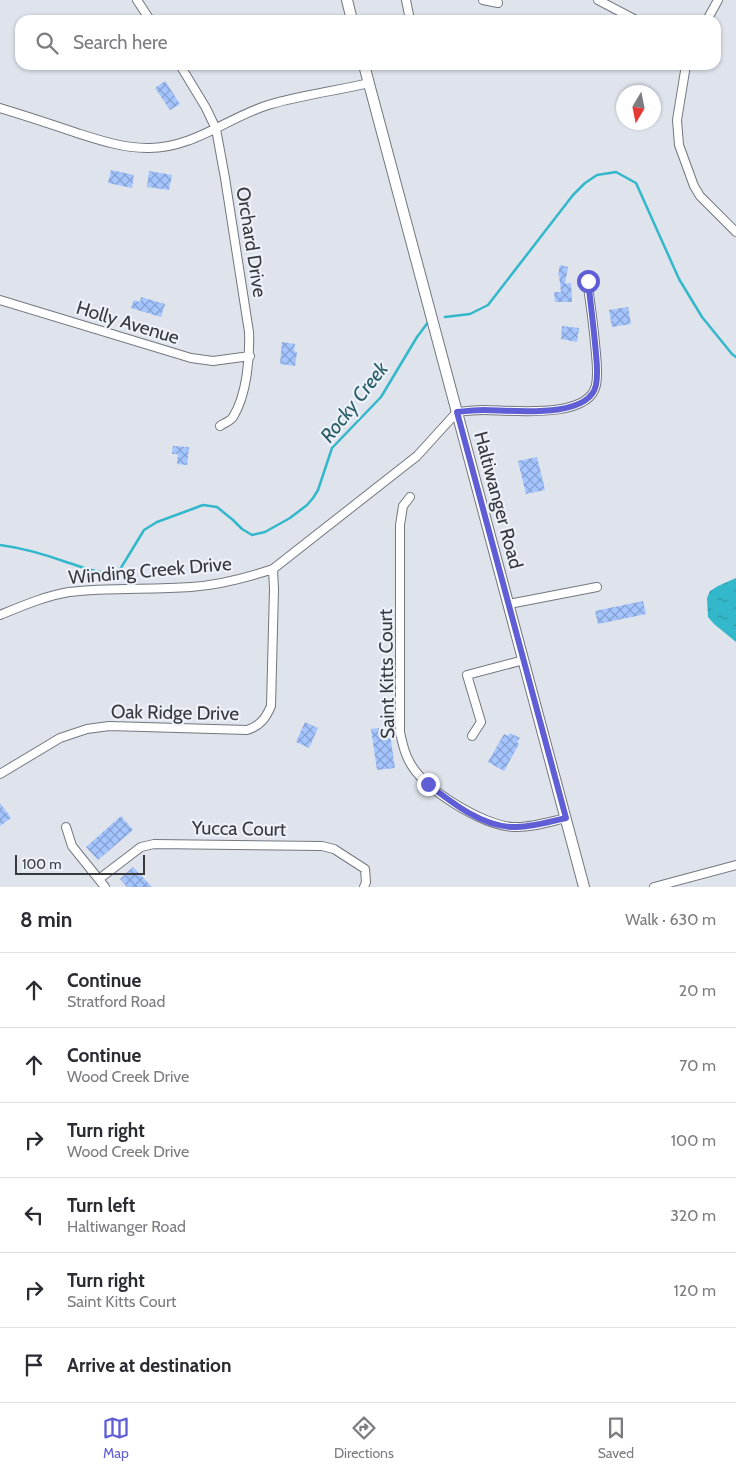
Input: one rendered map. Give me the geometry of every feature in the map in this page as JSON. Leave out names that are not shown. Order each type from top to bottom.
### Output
[{"type":"street","points":[[137,0],[147,15]]},
{"type":"street","points":[[346,0],[350,15]]},
{"type":"street","points":[[406,0],[409,15]]},
{"type":"street","points":[[484,0],[498,3]]},
{"type":"street","points":[[598,0],[626,15]]},
{"type":"street","points":[[710,15],[718,0]]},
{"type":"street","name":"Orchard Drive","points":[[183,70],[206,108],[216,129],[249,332],[250,356],[242,392],[232,418],[220,426]]},
{"type":"street","name":"Haltiwanger Road","points":[[365,70],[584,887]]},
{"type":"street","points":[[685,70],[678,106],[677,128],[680,145],[694,186],[700,196],[736,232]]},
{"type":"street","points":[[0,108],[98,139],[135,148],[159,148],[196,139],[238,117],[268,106],[296,98],[369,83]]},
{"type":"street","points":[[457,412],[558,409],[578,405],[586,401],[594,392],[597,378],[595,338],[588,281]]},
{"type":"street","name":"Holly Avenue","points":[[0,300],[191,358],[213,361],[250,356]]},
{"type":"street","name":"Winding Creek Drive","points":[[0,615],[36,601],[67,593],[102,589],[209,585],[250,577],[273,569],[416,456],[457,412]]},
{"type":"street","name":"Saint Kitts Court","points":[[410,497],[403,506],[400,525],[400,732],[409,761],[418,774],[438,792],[470,813],[493,823],[514,827],[566,818]]},
{"type":"street","name":"Oak Ridge Drive","points":[[0,774],[60,738],[87,730],[109,726],[247,730],[256,727],[267,716],[271,706],[274,627],[273,569]]},
{"type":"street","points":[[509,604],[597,587]]},
{"type":"street","points":[[472,736],[481,722],[467,675],[524,660]]},
{"type":"street","points":[[66,828],[72,846],[106,887]]},
{"type":"street","name":"Yucca Court","points":[[98,879],[141,846],[154,844],[322,846],[334,849],[365,869],[366,882],[364,887]]},
{"type":"street","points":[[654,887],[736,866]]},
{"type":"water","points":[[736,578],[736,642],[708,617],[707,598],[710,591]]},
{"type":"building","points":[[165,81],[180,104],[170,110],[155,88]]},
{"type":"building","points":[[111,170],[134,175],[132,188],[108,183]]},
{"type":"building","points":[[149,171],[172,175],[169,190],[147,187]]},
{"type":"building","points":[[560,265],[568,267],[565,284],[571,283],[572,302],[555,302],[554,292],[561,292],[558,275]]},
{"type":"building","points":[[141,297],[165,304],[161,317],[131,308],[134,300],[140,302]]},
{"type":"building","points":[[628,307],[631,324],[612,327],[609,310]]},
{"type":"building","points":[[562,326],[579,328],[577,342],[561,339]]},
{"type":"building","points":[[282,342],[295,344],[294,351],[297,352],[295,366],[280,364]]},
{"type":"building","points":[[173,446],[189,447],[187,465],[177,464],[178,454],[172,454]]},
{"type":"building","points":[[537,457],[545,490],[526,494],[518,461]]},
{"type":"building","points":[[643,601],[646,614],[598,624],[595,611]]},
{"type":"building","points":[[305,722],[318,728],[309,748],[296,742]]},
{"type":"building","points":[[389,727],[395,768],[377,770],[371,729]]},
{"type":"building","points":[[510,733],[520,738],[517,742],[519,744],[504,771],[488,762],[504,734],[508,736]]},
{"type":"building","points":[[0,803],[11,818],[0,826]]},
{"type":"building","points":[[121,816],[133,830],[98,860],[86,847]]},
{"type":"building","points":[[133,867],[152,887],[127,887],[120,879]]},
{"type":"waterway","name":"Rocky Creek","points":[[445,317],[470,314],[488,305],[573,195],[585,183],[597,175],[616,172],[636,183],[679,279],[702,317],[736,357]]},
{"type":"waterway","name":"Rocky Creek","points":[[0,545],[35,552],[106,573],[119,571],[144,530],[157,522],[203,505],[217,507],[242,529],[252,535],[265,532],[290,518],[313,498],[318,490],[332,448],[381,397],[417,337],[429,321]]},
{"type":"route","points":[[428,784],[470,813],[493,823],[514,827],[566,818],[457,412],[558,409],[578,405],[590,397],[596,386],[597,366],[588,281]]}]
